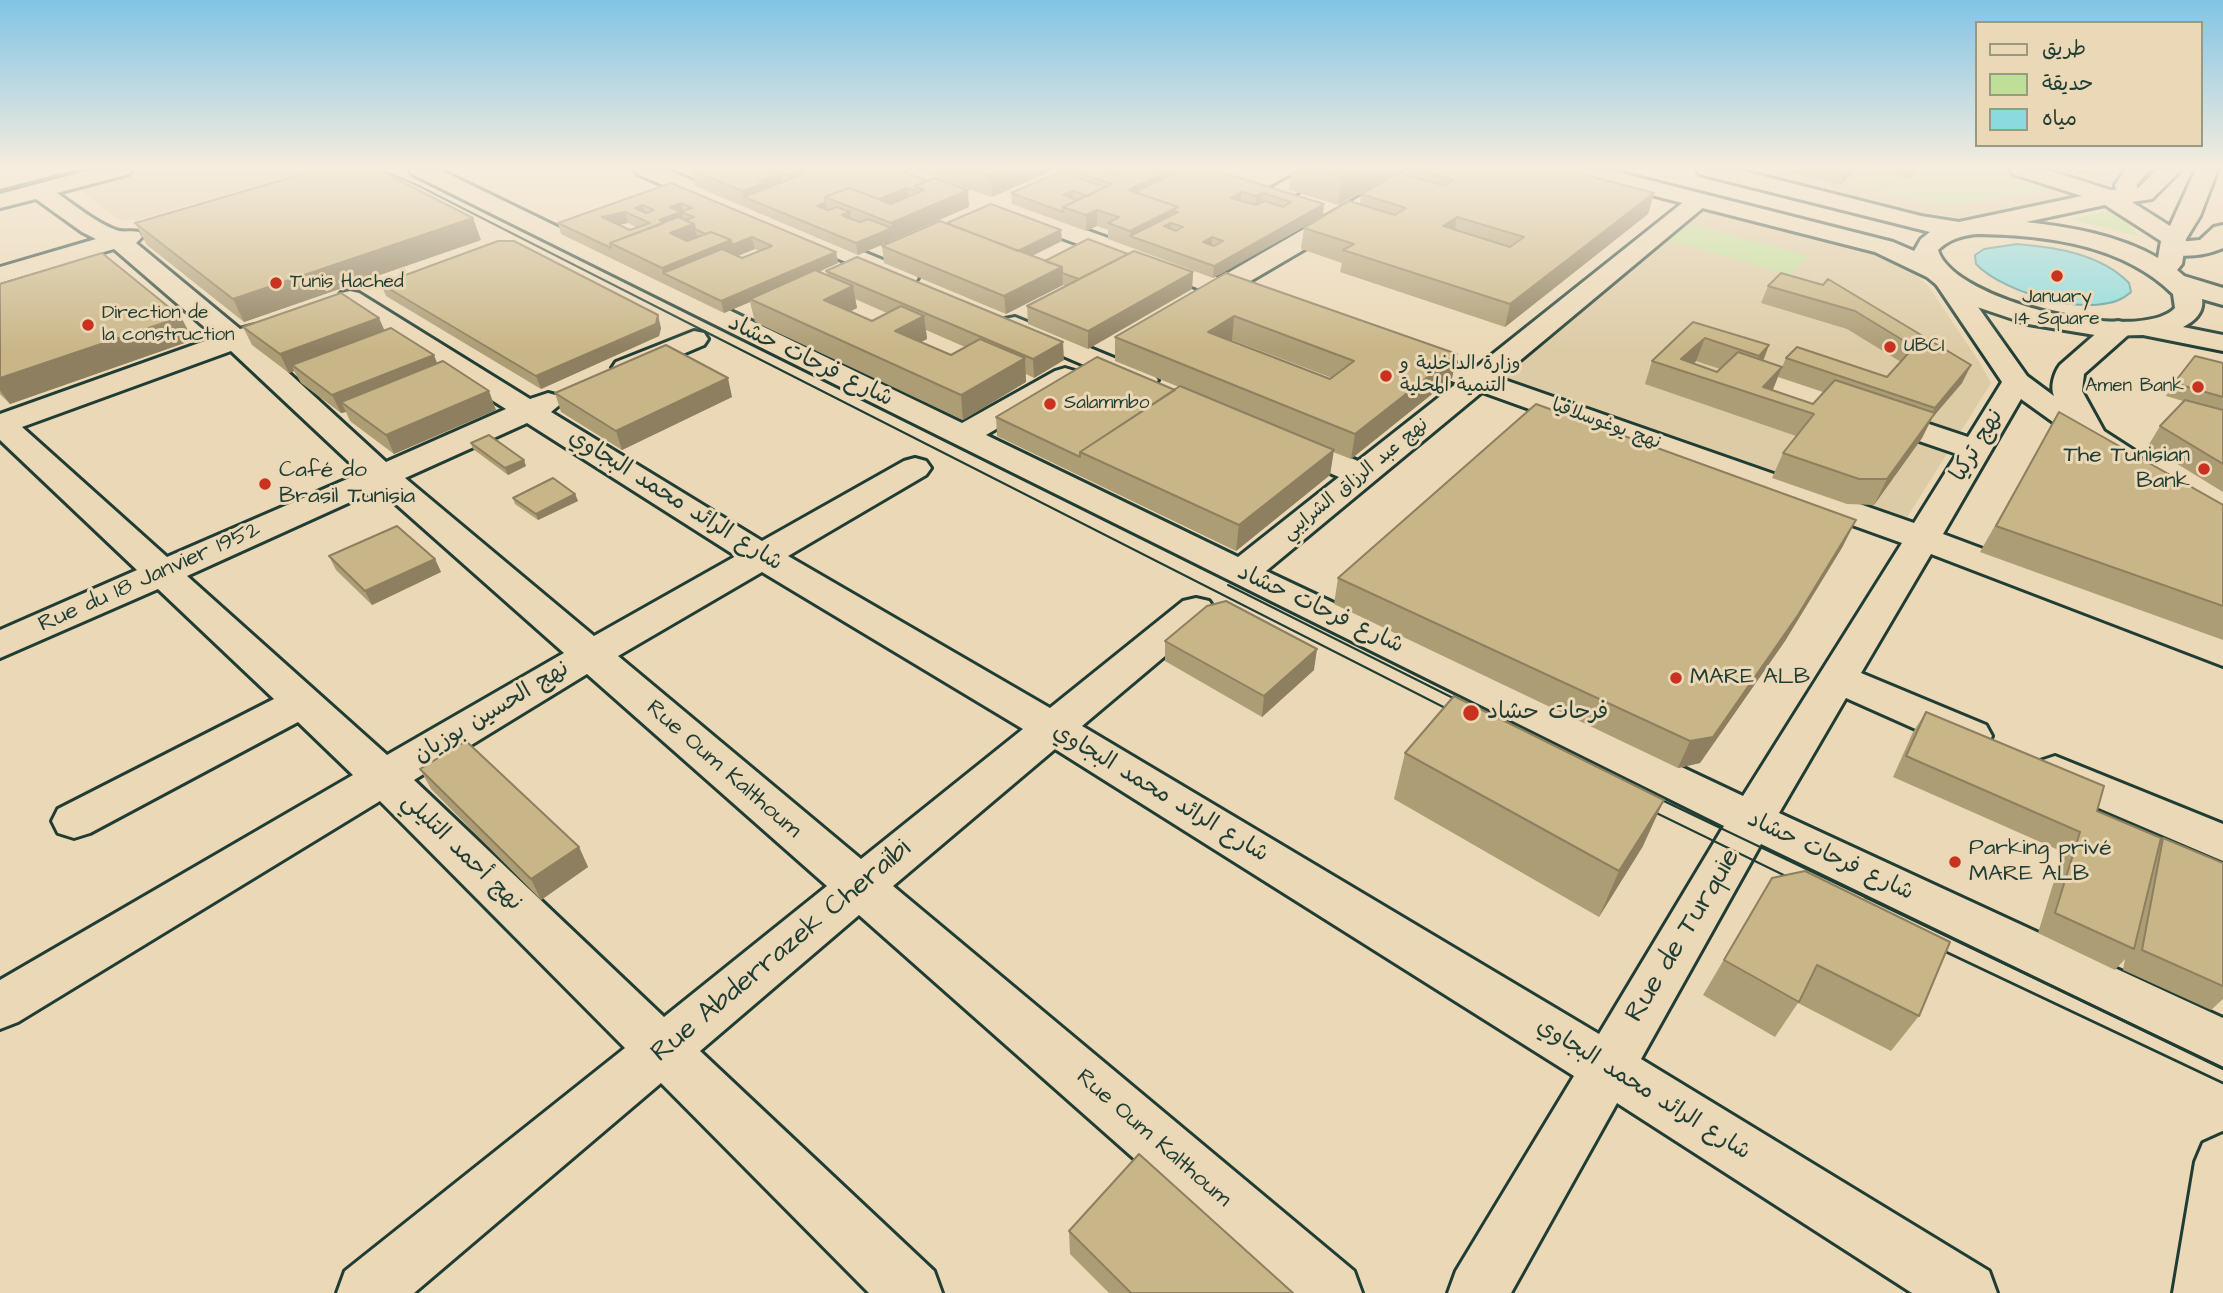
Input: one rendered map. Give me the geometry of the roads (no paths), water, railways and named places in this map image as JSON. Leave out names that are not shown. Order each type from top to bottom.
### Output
[{"type":"street","name":"Rue Oum Kalthoum","points":[[110,229],[255,333],[383,476],[1332,1293]]},
{"type":"street","name":"شارع فرحات حشاد","points":[[562,229],[742,317],[1241,573],[1752,820],[2223,1043]]},
{"type":"street","points":[[775,229],[851,266],[925,287]]},
{"type":"street","points":[[851,266],[933,229]]},
{"type":"street","points":[[1061,229],[1286,311]]},
{"type":"street","points":[[1187,307],[1321,229]]},
{"type":"street","name":"نهج عبد الرزاق الشرايبي","points":[[1241,573],[1664,229]]},
{"type":"street","points":[[1813,229],[1884,247],[1985,301],[2023,314],[2064,323],[2133,328],[2223,343]]},
{"type":"street","points":[[1958,229],[1931,241],[1926,248],[1930,265],[1942,276],[2017,382],[2091,437],[2146,472]]},
{"type":"street","points":[[2027,229],[2063,234],[2172,260],[2214,243],[2223,233]]},
{"type":"street","points":[[2146,229],[2172,260],[2223,297]]},
{"type":"street","points":[[2091,437],[2067,391],[2070,371],[2133,328],[2166,324],[2187,311],[2189,302],[2172,260],[2183,229]]},
{"type":"street","points":[[0,253],[118,234]]},
{"type":"street","points":[[0,275],[118,234]]},
{"type":"street","name":"شارع الرائد محمد البجاوي","points":[[350,299],[550,401],[761,556],[1053,728],[1606,1067],[1968,1293]]},
{"type":"street","points":[[986,313],[1107,353],[1172,393]]},
{"type":"street","points":[[0,424],[255,333]]},
{"type":"street","points":[[606,377],[694,338]]},
{"type":"street","name":"نهج يوغوسلافيا","points":[[1376,344],[1478,381],[1931,524],[2223,653]]},
{"type":"street","points":[[967,433],[1107,353]]},
{"type":"street","points":[[1760,377],[1976,450]]},
{"type":"street","name":"نهج تركيا","points":[[1931,524],[2017,382]]},
{"type":"street","name":"Rue du 18 Janvier 1952","points":[[0,645],[550,401]]},
{"type":"street","name":"نهج أحمد التليلي","points":[[0,424],[384,778],[912,1293]]},
{"type":"street","points":[[1261,431],[1363,475]]},
{"type":"street","name":"نهج الحسين بوزيان","points":[[0,1006],[590,656],[915,468]]},
{"type":"street","name":"Rue de Turquie","points":[[1478,1293],[1606,1067],[1931,524]]},
{"type":"street","name":"Rue Abderrazek Cheraïbi","points":[[367,1293],[1196,610]]},
{"type":"street","points":[[1838,679],[2223,843]]},
{"type":"street","points":[[74,821],[301,703]]},
{"type":"street","points":[[2203,1293],[2223,1162]]},
{"type":"water","points":[[2017,244],[2062,250],[2091,259],[2118,273],[2129,283],[2131,292],[2116,301],[2097,305],[2052,300],[2007,285],[1976,264],[1975,255],[1984,249]]},
{"type":"tram line","points":[[504,229],[1463,717]]},
{"type":"tram line","points":[[1228,585],[1469,706]]},
{"type":"tram line","points":[[1645,792],[1869,899]]},
{"type":"tram line","points":[[1642,806],[1802,884]]},
{"type":"tram line","points":[[1865,897],[2223,1068]]},
{"type":"tram line","points":[[1929,944],[2223,1083]]},
{"type":"place","name":"January 14 Square","points":[[2057,276]]},
{"type":"place","name":"Tunis Hached","points":[[276,283]]},
{"type":"place","name":"Direction de la construction","points":[[88,325]]},
{"type":"place","name":"UBCI","points":[[1890,347]]},
{"type":"place","name":"وزارة الداخلية و التنمية المحلية","points":[[1386,376]]},
{"type":"place","name":"Amen Bank","points":[[2198,387]]},
{"type":"place","name":"Salammbo","points":[[1050,404]]},
{"type":"place","name":"The Tunisian Bank","points":[[2204,469]]},
{"type":"place","name":"Café do Brasil Tunisia","points":[[265,484]]},
{"type":"place","name":"MARE ALB","points":[[1676,678]]},
{"type":"place","name":"فرحات حشاد","points":[[1471,713]]},
{"type":"place","name":"Parking privé MARE ALB","points":[[1955,862]]}]
